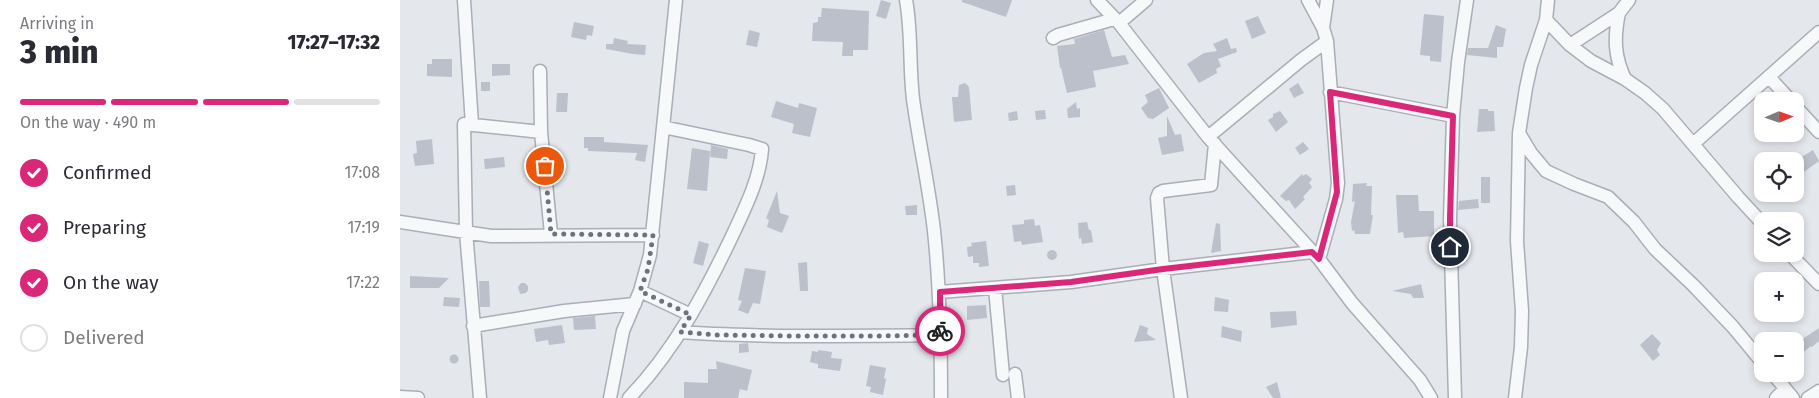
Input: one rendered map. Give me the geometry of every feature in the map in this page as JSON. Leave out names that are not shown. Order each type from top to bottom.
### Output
[{"type":"street","points":[[464,0],[472,125]]},
{"type":"street","points":[[610,398],[623,331],[648,269],[676,0]]},
{"type":"street","points":[[906,0],[909,16],[911,82],[917,132],[934,230],[940,292],[941,398]]},
{"type":"street","points":[[1098,0],[1212,140],[1316,256],[1352,303],[1420,380],[1431,398]]},
{"type":"street","points":[[1054,38],[1058,35],[1116,21],[1146,0]]},
{"type":"street","points":[[1308,0],[1323,28],[1327,41],[1337,192],[1316,256]]},
{"type":"street","points":[[1323,28],[1327,0]]},
{"type":"street","points":[[1455,398],[1450,218],[1453,116],[1466,0]]},
{"type":"street","points":[[1515,398],[1521,347],[1522,311],[1517,241],[1519,133],[1531,65],[1546,20],[1548,0]]},
{"type":"street","points":[[1570,45],[1619,13],[1629,0]]},
{"type":"street","points":[[1619,13],[1616,51],[1618,64],[1625,79]]},
{"type":"street","points":[[1546,20],[1570,45],[1591,61],[1625,79],[1663,109],[1754,214]]},
{"type":"street","points":[[1693,144],[1819,32]]},
{"type":"street","points":[[1181,398],[1163,269],[1157,198],[1159,193],[1211,184],[1212,140],[1301,60],[1327,41]]},
{"type":"street","points":[[540,71],[542,132],[551,234]]},
{"type":"street","points":[[1769,77],[1783,92]]},
{"type":"street","points":[[1330,92],[1453,116]]},
{"type":"street","points":[[1804,116],[1819,132]]},
{"type":"street","points":[[480,398],[466,232],[464,124],[542,132]]},
{"type":"street","points":[[629,398],[651,374],[707,288],[749,198],[761,160],[762,150],[749,144],[663,127]]},
{"type":"street","points":[[1519,133],[1531,154],[1546,171],[1608,197],[1634,222],[1655,249],[1733,327],[1754,352]]},
{"type":"street","points":[[400,222],[491,236],[551,234],[653,235]]},
{"type":"street","points":[[940,292],[1071,282],[1163,269],[1316,256]]},
{"type":"street","points":[[1798,262],[1819,284]]},
{"type":"street","points":[[994,288],[1009,374],[1018,398]]},
{"type":"street","points":[[640,291],[691,315]]},
{"type":"street","points":[[473,326],[564,311],[635,304]]},
{"type":"street","points":[[680,332],[717,335],[795,336],[940,335]]},
{"type":"street","points":[[1776,398],[1789,393],[1780,382]]},
{"type":"street","points":[[1808,398],[1819,391]]},
{"type":"street","points":[[400,397],[418,398]]},
{"type":"building","points":[[881,0],[891,3],[886,19],[876,16]]},
{"type":"building","points":[[962,0],[1012,0],[1006,17],[962,2]]},
{"type":"building","points":[[822,8],[869,11],[868,50],[853,50],[853,56],[842,56],[843,42],[812,41],[813,23],[818,22],[818,17],[821,17]]},
{"type":"building","points":[[1424,14],[1444,16],[1441,62],[1430,61],[1430,56],[1420,55]]},
{"type":"building","points":[[1258,16],[1266,33],[1252,39],[1245,21]]},
{"type":"building","points":[[574,22],[594,26],[592,36],[587,35],[586,40],[571,37]]},
{"type":"building","points":[[1496,25],[1506,29],[1503,47],[1497,47],[1497,58],[1467,55],[1468,48],[1488,48]]},
{"type":"building","points":[[749,30],[760,33],[757,47],[746,45]]},
{"type":"building","points":[[1104,30],[1112,57],[1125,55],[1129,64],[1093,71],[1096,87],[1067,93],[1060,68],[1057,46],[1075,44],[1074,39]]},
{"type":"building","points":[[614,38],[628,41],[627,44],[646,45],[645,55],[606,49],[606,44],[613,44]]},
{"type":"building","points":[[1227,38],[1231,49],[1236,48],[1237,52],[1218,59],[1221,66],[1216,69],[1217,73],[1199,83],[1187,64],[1204,53],[1217,51],[1213,44]]},
{"type":"building","points":[[432,59],[452,59],[452,77],[427,76],[427,64],[432,64]]},
{"type":"building","points":[[492,64],[510,64],[510,75],[492,76]]},
{"type":"building","points":[[481,82],[490,82],[490,91],[481,91]]},
{"type":"building","points":[[965,83],[969,87],[972,120],[954,122],[952,97],[958,97],[959,85]]},
{"type":"building","points":[[1298,83],[1304,93],[1294,98],[1289,89]]},
{"type":"building","points":[[1159,88],[1169,108],[1153,119],[1148,118],[1141,108],[1148,102],[1145,95]]},
{"type":"building","points":[[557,93],[568,93],[567,112],[556,112]]},
{"type":"building","points":[[776,101],[798,108],[799,103],[817,108],[810,137],[792,133],[794,124],[771,117]]},
{"type":"building","points":[[1076,102],[1077,109],[1080,108],[1080,117],[1068,118],[1067,109]]},
{"type":"building","points":[[1479,109],[1494,111],[1495,131],[1477,132]]},
{"type":"building","points":[[1045,110],[1046,119],[1036,120],[1035,111]]},
{"type":"building","points":[[1017,111],[1018,120],[1009,121],[1008,113]]},
{"type":"building","points":[[1280,111],[1288,122],[1276,132],[1268,120],[1273,117],[1273,114]]},
{"type":"building","points":[[1167,116],[1175,135],[1181,134],[1184,151],[1162,155],[1158,138],[1167,136]]},
{"type":"building","points":[[584,137],[604,137],[604,142],[648,145],[645,162],[635,160],[637,153],[588,151],[588,148],[584,148]]},
{"type":"building","points":[[432,139],[434,164],[415,166],[413,154],[417,153],[416,141]]},
{"type":"building","points":[[1303,142],[1309,149],[1300,155],[1295,148]]},
{"type":"building","points":[[711,145],[728,149],[727,159],[710,157]]},
{"type":"building","points":[[692,148],[710,151],[707,191],[687,189]]},
{"type":"building","points":[[1813,150],[1819,161],[1804,172],[1804,156]]},
{"type":"building","points":[[504,157],[505,167],[485,169],[484,159]]},
{"type":"building","points":[[1302,174],[1303,176],[1306,174],[1312,179],[1309,183],[1312,187],[1303,197],[1305,199],[1295,209],[1289,200],[1286,201],[1280,196]]},
{"type":"building","points":[[1481,177],[1490,177],[1490,203],[1481,203]]},
{"type":"building","points":[[1367,183],[1366,186],[1372,186],[1371,215],[1373,215],[1370,234],[1355,234],[1354,230],[1352,231],[1351,222],[1355,201],[1352,202],[1353,184]]},
{"type":"building","points":[[1015,185],[1016,195],[1007,196],[1006,186]]},
{"type":"building","points":[[777,191],[780,213],[789,216],[782,233],[767,227],[769,220],[766,218]]},
{"type":"building","points":[[1396,195],[1418,195],[1419,211],[1434,211],[1434,236],[1404,238],[1403,232],[1398,233]]},
{"type":"building","points":[[1478,199],[1479,208],[1458,210],[1459,201]]},
{"type":"building","points":[[917,205],[917,215],[906,215],[905,206]]},
{"type":"building","points":[[1034,219],[1035,226],[1040,225],[1043,242],[1022,245],[1021,241],[1014,242],[1012,225],[1024,224],[1024,220]]},
{"type":"building","points":[[1087,222],[1089,230],[1091,230],[1093,242],[1082,244],[1081,238],[1079,239],[1078,223]]},
{"type":"building","points":[[1216,223],[1220,224],[1221,251],[1211,253]]},
{"type":"building","points":[[699,241],[709,244],[703,266],[693,263]]},
{"type":"building","points":[[986,241],[989,266],[979,267],[979,263],[973,263],[973,256],[968,257],[967,247],[972,246],[971,243]]},
{"type":"building","points":[[1050,250],[1054,250],[1057,255],[1056,259],[1050,260],[1047,257],[1047,253]]},
{"type":"building","points":[[807,262],[808,291],[800,291],[798,263]]},
{"type":"building","points":[[745,268],[766,271],[760,304],[753,303],[748,314],[738,310],[742,301],[738,300]]},
{"type":"building","points":[[410,276],[449,278],[439,288],[410,288]]},
{"type":"building","points":[[479,281],[489,281],[490,307],[480,307]]},
{"type":"building","points":[[521,283],[525,283],[528,286],[526,293],[520,294],[518,287]]},
{"type":"building","points":[[1421,284],[1424,298],[1413,298],[1411,294],[1392,291]]},
{"type":"building","points":[[444,297],[460,298],[459,307],[443,306]]},
{"type":"building","points":[[1215,297],[1229,300],[1228,312],[1214,311]]},
{"type":"building","points":[[986,305],[987,318],[967,320],[967,306]]},
{"type":"building","points":[[1296,311],[1297,325],[1271,328],[1270,312]]},
{"type":"building","points":[[595,316],[596,329],[574,330],[573,318]]},
{"type":"building","points":[[562,325],[565,343],[549,345],[548,340],[536,342],[534,329]]},
{"type":"building","points":[[1140,325],[1148,328],[1147,334],[1156,340],[1134,342]]},
{"type":"building","points":[[1222,326],[1242,331],[1241,342],[1221,337]]},
{"type":"building","points":[[1819,328],[1819,341],[1804,352],[1804,338]]},
{"type":"building","points":[[1652,334],[1661,343],[1657,350],[1660,355],[1653,361],[1640,345]]},
{"type":"building","points":[[748,343],[749,352],[739,353],[739,344]]},
{"type":"building","points":[[818,350],[832,352],[831,358],[842,359],[840,371],[818,368],[818,364],[810,362],[812,351],[818,352]]},
{"type":"building","points":[[454,354],[459,359],[454,364],[449,359]]},
{"type":"building","points":[[716,361],[752,370],[747,391],[740,389],[738,398],[684,398],[684,382],[708,383],[708,369],[717,369]]},
{"type":"building","points":[[870,365],[886,368],[883,395],[870,392],[871,387],[866,386]]},
{"type":"building","points":[[1277,382],[1281,398],[1273,398],[1266,387]]},
{"type":"way so far","points":[[545,166],[551,234],[653,235],[648,269],[640,291],[691,315],[680,332],[717,335],[872,336],[940,335],[940,331]]},
{"type":"route","points":[[940,331],[940,292],[1071,282],[1163,269],[1312,252],[1319,259],[1336,199],[1338,183],[1330,92],[1453,116],[1450,247]]}]
